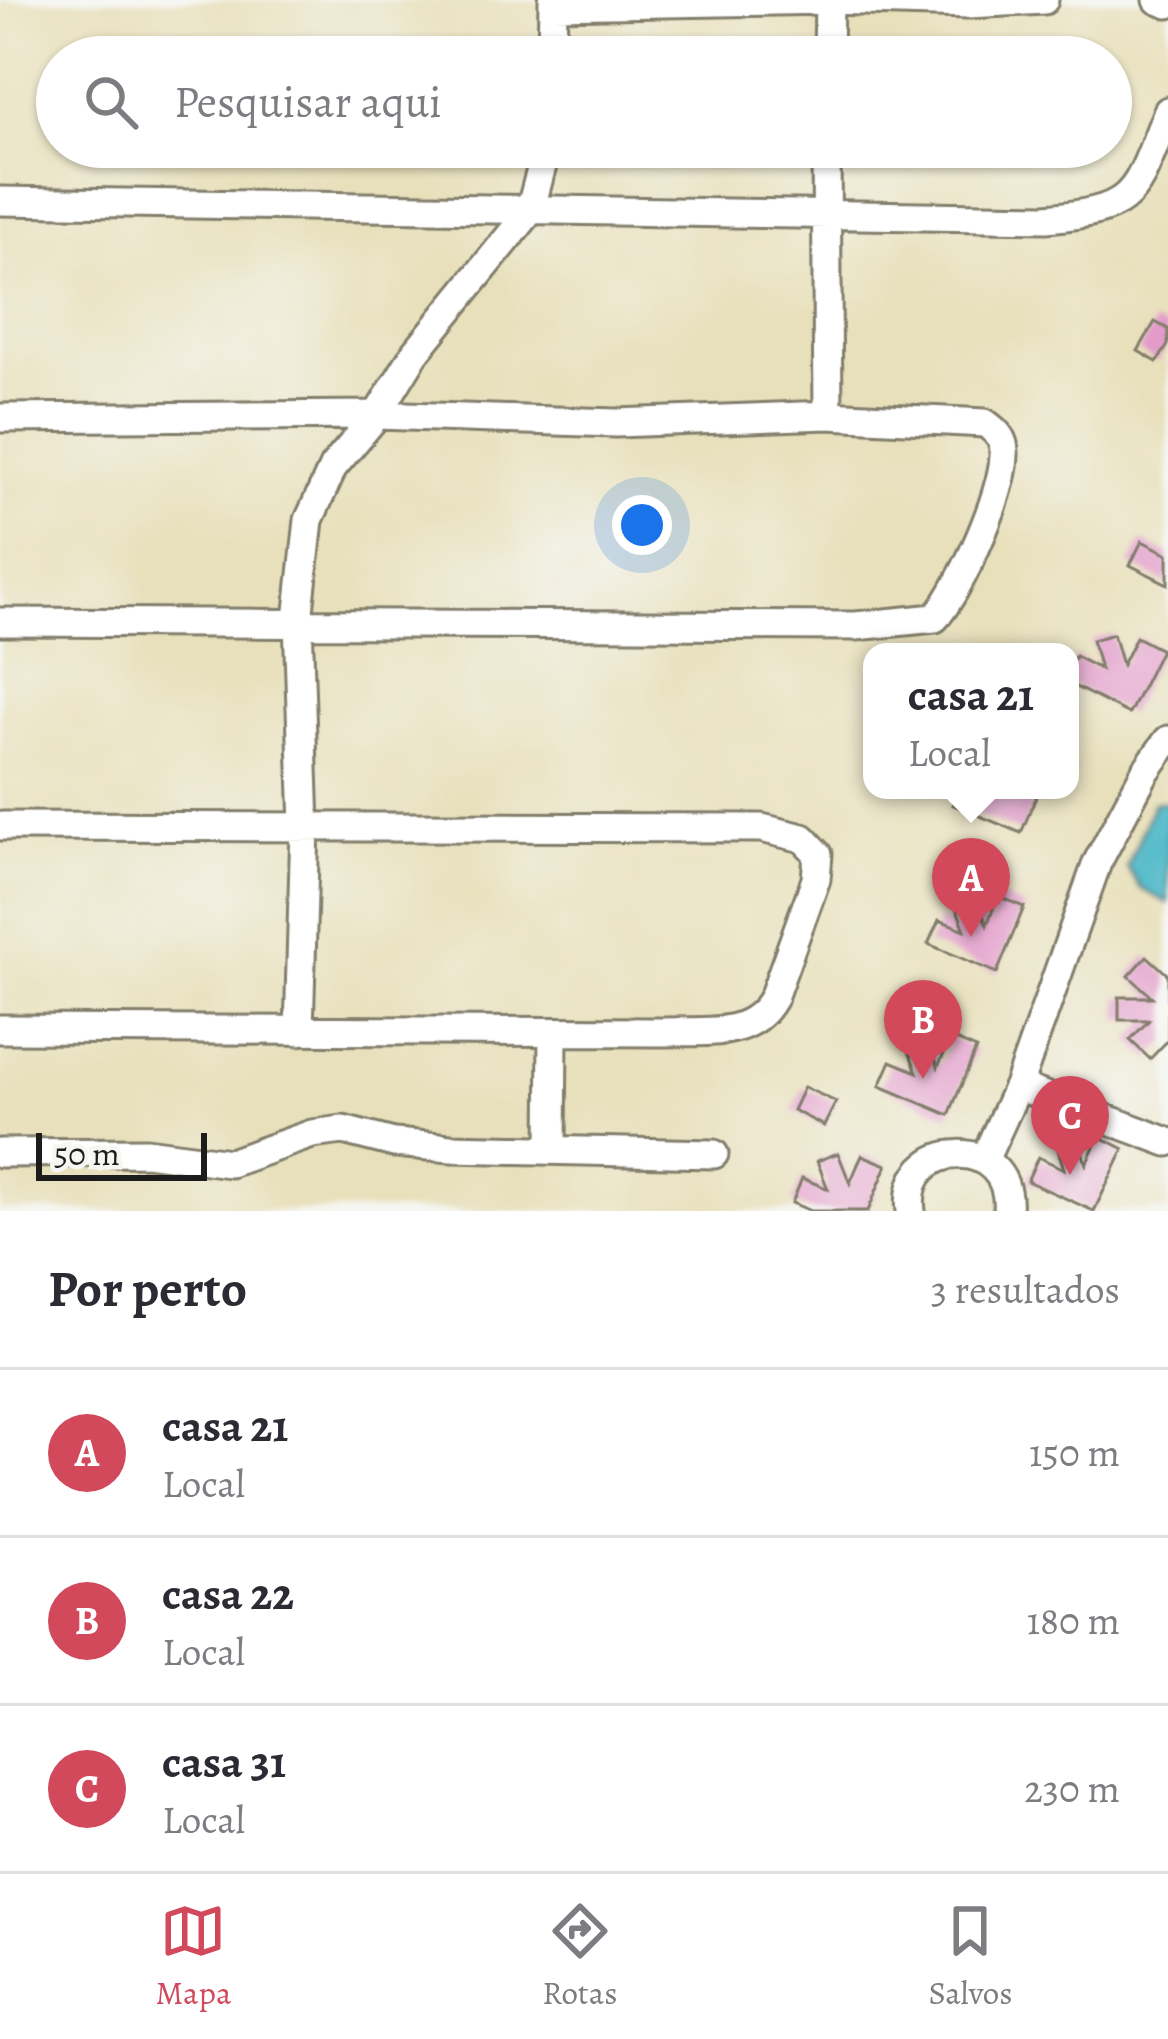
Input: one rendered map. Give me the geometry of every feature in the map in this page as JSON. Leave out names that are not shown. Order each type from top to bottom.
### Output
[{"type":"street","points":[[828,36],[829,0]]},
{"type":"street","points":[[552,36],[553,2],[968,4],[1044,0]]},
{"type":"street","points":[[1158,0],[1168,4]]},
{"type":"street","points":[[0,201],[1046,218],[1114,207],[1132,191],[1168,111]]},
{"type":"street","points":[[298,1031],[305,826],[298,620],[309,520],[333,467],[377,415],[415,353],[530,211],[541,168]]},
{"type":"street","points":[[825,168],[828,415]]},
{"type":"street","points":[[0,418],[377,415],[595,423],[828,415],[985,423],[998,432],[1004,447],[1004,464],[987,522],[935,618],[856,626],[0,622]]},
{"type":"street","points":[[984,1160],[1018,1086],[1097,863],[1145,772],[1168,740]]},
{"type":"street","points":[[0,826],[761,828],[802,838],[818,854],[816,879],[779,984],[764,1015],[753,1024],[660,1032],[0,1029]]},
{"type":"street","points":[[552,1149],[553,1032]]},
{"type":"street","points":[[1018,1086],[1168,1142]]},
{"type":"street","points":[[2,1150],[146,1152],[230,1163],[313,1134],[343,1130],[429,1146],[714,1154]]},
{"type":"street","points":[[911,1211],[913,1184],[927,1165],[961,1153],[984,1160],[1003,1180],[1007,1211]]},
{"type":"water","points":[[1154,802],[1168,803],[1168,903],[1140,888],[1127,867]]},
{"type":"building","points":[[1155,322],[1168,329],[1168,345],[1157,362],[1138,351]]},
{"type":"building","points":[[1142,541],[1168,554],[1168,584],[1130,565]]},
{"type":"building","points":[[1113,634],[1122,665],[1136,637],[1161,650],[1129,714],[1079,689],[1079,658],[1100,669],[1092,640]]},
{"type":"building","points":[[955,799],[1035,799],[1021,833],[953,805]]},
{"type":"building","points":[[975,895],[987,925],[998,896],[1024,907],[997,973],[928,944],[939,920],[965,930],[954,902]]},
{"type":"building","points":[[1147,956],[1168,975],[1168,1040],[1150,1059],[1130,1040],[1149,1020],[1119,1020],[1119,997],[1152,997],[1129,976]]},
{"type":"building","points":[[927,1036],[938,1067],[951,1038],[976,1049],[949,1115],[880,1086],[891,1061],[917,1072],[906,1044]]},
{"type":"building","points":[[804,1087],[836,1102],[824,1126],[793,1110]]},
{"type":"building","points":[[1076,1134],[1086,1164],[1099,1136],[1124,1149],[1094,1211],[1027,1181],[1038,1157],[1064,1169],[1055,1140]]},
{"type":"building","points":[[838,1153],[850,1183],[862,1155],[887,1165],[868,1211],[811,1211],[792,1203],[802,1178],[828,1189],[817,1161]]},
{"type":"place","name":"casa 21","points":[[971,937]]},
{"type":"place","name":"casa 22","points":[[923,1079]]},
{"type":"place","name":"casa 31","points":[[1070,1175]]}]
